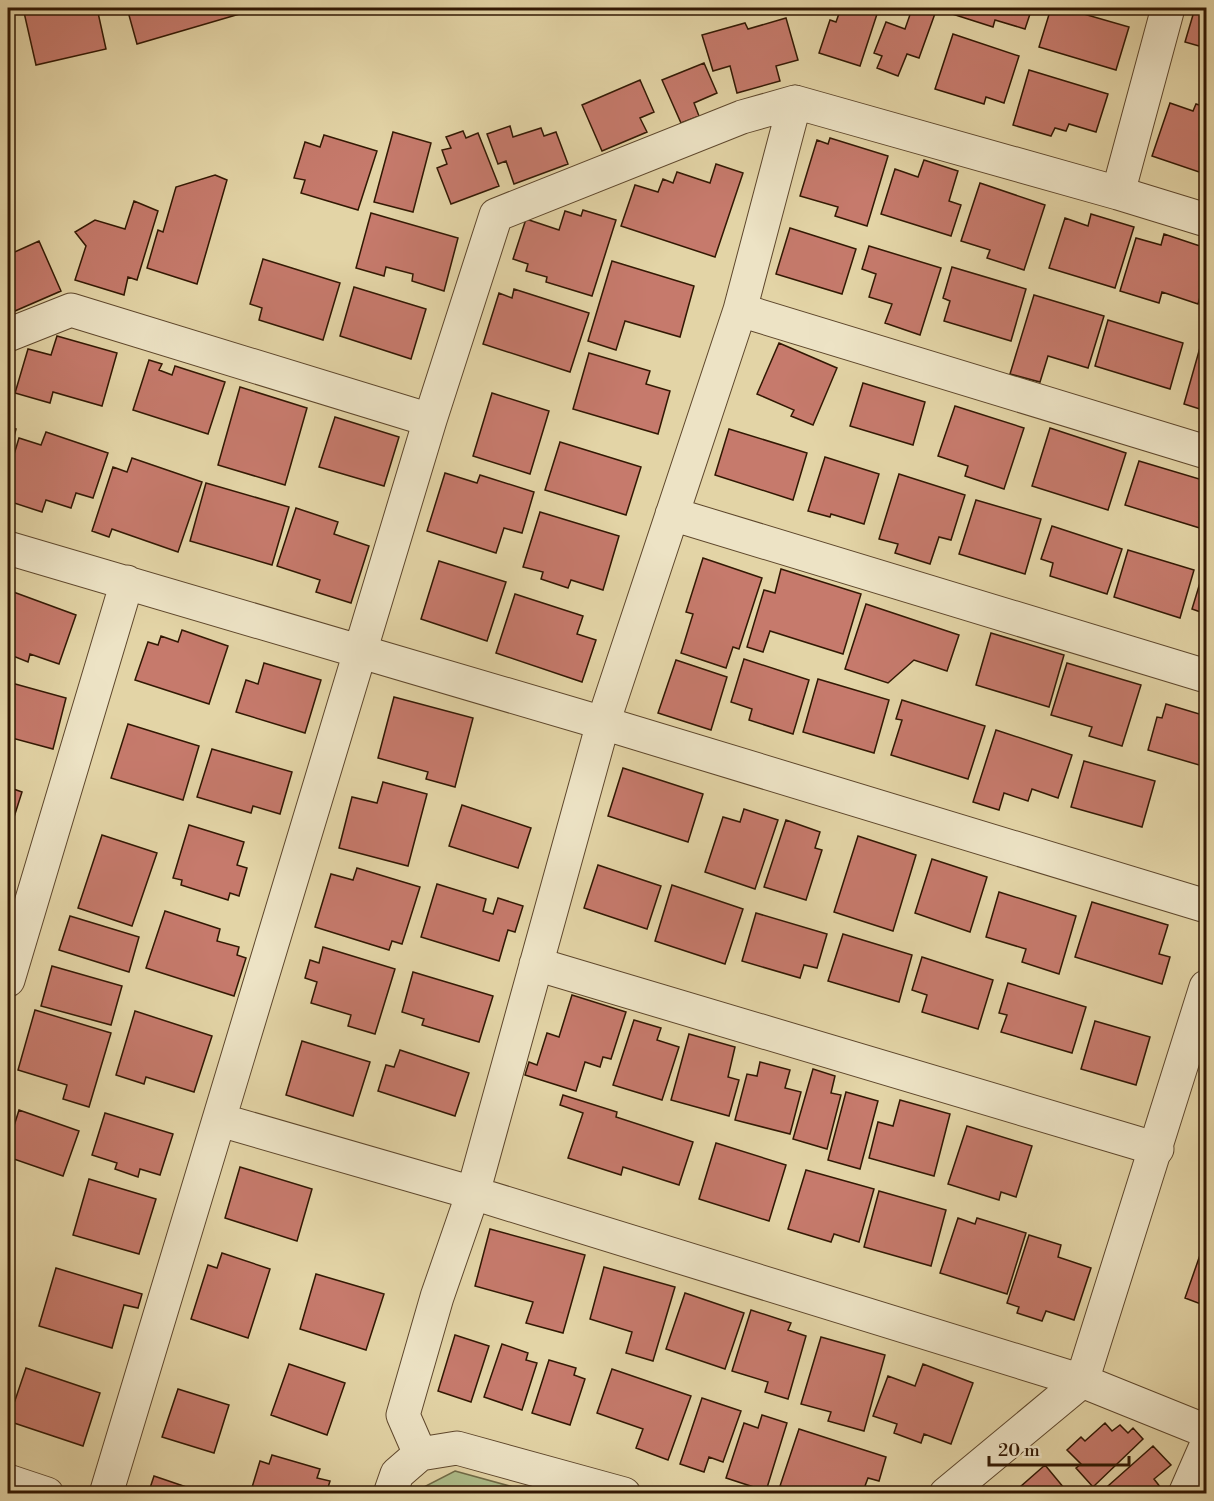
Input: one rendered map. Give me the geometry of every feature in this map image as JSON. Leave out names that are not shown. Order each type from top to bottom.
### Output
[{"type":"street","points":[[1118,193],[1168,8]]},
{"type":"street","points":[[420,1454],[403,1415],[437,1297],[472,1193],[603,723],[740,310],[795,102]]},
{"type":"street","points":[[106,1494],[430,420],[496,215],[742,117],[795,102],[1206,220]]},
{"type":"street","points":[[8,335],[71,310],[430,420]]},
{"type":"street","points":[[740,310],[1206,452]]},
{"type":"street","points":[[672,514],[1206,676]]},
{"type":"street","points":[[8,548],[603,723],[1206,906]]},
{"type":"street","points":[[8,980],[127,582]]},
{"type":"street","points":[[536,964],[1157,1149]]},
{"type":"street","points":[[945,1494],[1082,1381],[1157,1149],[1206,987]]},
{"type":"street","points":[[220,1119],[472,1193],[1082,1381],[1206,1431]]},
{"type":"street","points":[[1185,1494],[1206,1446]]},
{"type":"street","points":[[390,1494],[397,1474],[420,1454],[457,1448],[624,1494]]},
{"type":"street","points":[[8,1481],[47,1494]]},
{"type":"green space","points":[[455,1471],[535,1493],[417,1493],[418,1490]]},
{"type":"building","points":[[23,8],[97,8],[106,49],[36,65]]},
{"type":"building","points":[[127,8],[241,8],[243,13],[137,44]]},
{"type":"building","points":[[841,8],[879,8],[860,66],[819,53],[830,20],[836,22]]},
{"type":"building","points":[[910,8],[937,8],[919,58],[907,54],[898,76],[877,68],[882,56],[874,53],[886,22],[905,29],[912,9]]},
{"type":"building","points":[[947,8],[1032,8],[1025,29],[995,20],[993,27],[946,12]]},
{"type":"building","points":[[1051,8],[1063,8],[1129,27],[1116,70],[1039,47]]},
{"type":"building","points":[[1088,8],[1107,8],[1105,13]]},
{"type":"building","points":[[1195,8],[1206,8],[1206,48],[1185,42]]},
{"type":"building","points":[[786,18],[798,60],[776,66],[780,81],[737,93],[730,66],[713,71],[702,35],[745,23],[748,29]]},
{"type":"building","points":[[953,34],[1019,56],[1004,103],[986,97],[984,104],[935,89]]},
{"type":"building","points":[[704,63],[717,93],[694,103],[699,116],[681,123],[662,80]]},
{"type":"building","points":[[1029,70],[1108,94],[1096,132],[1069,124],[1066,131],[1055,128],[1051,136],[1013,125]]},
{"type":"building","points":[[640,80],[654,112],[640,118],[647,132],[602,151],[582,105]]},
{"type":"building","points":[[1170,103],[1193,111],[1196,104],[1206,107],[1205,174],[1152,156]]},
{"type":"building","points":[[510,126],[513,137],[541,128],[544,136],[556,132],[568,164],[514,184],[506,161],[498,164],[487,134]]},
{"type":"building","points":[[463,131],[466,138],[478,133],[499,186],[451,204],[437,168],[447,164],[442,150],[451,148],[446,137]]},
{"type":"building","points":[[393,132],[431,143],[413,212],[374,202]]},
{"type":"building","points":[[324,135],[377,151],[358,210],[301,193],[305,180],[294,178],[305,142],[320,147]]},
{"type":"building","points":[[830,138],[888,156],[867,226],[835,216],[838,207],[800,196],[817,140],[828,144]]},
{"type":"building","points":[[924,160],[958,171],[949,201],[961,205],[951,236],[881,214],[895,169],[918,177]]},
{"type":"building","points":[[716,164],[743,173],[715,257],[621,226],[635,185],[658,192],[663,179],[673,183],[677,172],[710,183]]},
{"type":"building","points":[[215,175],[227,180],[197,284],[147,268],[158,230],[163,232],[176,187]]},
{"type":"building","points":[[980,183],[1045,205],[1024,270],[987,258],[990,250],[961,241]]},
{"type":"building","points":[[134,201],[158,211],[137,280],[128,277],[124,295],[75,280],[86,246],[75,232],[95,220],[125,229]]},
{"type":"building","points":[[583,210],[616,220],[592,296],[546,282],[547,277],[526,271],[528,264],[513,259],[526,219],[559,230],[565,211],[581,216]]},
{"type":"building","points":[[371,213],[458,238],[444,291],[412,281],[413,274],[386,267],[384,276],[356,268]]},
{"type":"building","points":[[1091,214],[1134,227],[1115,288],[1049,268],[1065,218],[1088,226]]},
{"type":"building","points":[[790,228],[856,249],[842,294],[776,274]]},
{"type":"building","points":[[1164,234],[1206,248],[1206,277],[1198,304],[1162,292],[1159,303],[1120,291],[1136,238],[1161,245]]},
{"type":"building","points":[[39,241],[61,291],[8,314],[8,255]]},
{"type":"building","points":[[869,246],[941,268],[920,335],[885,323],[892,304],[869,297],[876,274],[862,269]]},
{"type":"building","points":[[263,259],[340,283],[323,340],[259,320],[262,308],[250,304]]},
{"type":"building","points":[[612,261],[694,286],[680,337],[625,321],[616,350],[588,341]]},
{"type":"building","points":[[952,267],[1026,289],[1011,341],[944,321],[950,301],[943,298]]},
{"type":"building","points":[[354,287],[426,309],[411,359],[340,336]]},
{"type":"building","points":[[514,289],[589,313],[570,372],[483,344],[499,293],[512,298]]},
{"type":"building","points":[[1034,295],[1104,316],[1088,368],[1048,356],[1040,382],[1010,374]]},
{"type":"building","points":[[1108,320],[1183,343],[1170,389],[1095,366]]},
{"type":"building","points":[[57,336],[117,353],[102,406],[53,392],[50,403],[15,393],[28,349],[51,355]]},
{"type":"building","points":[[779,343],[837,368],[813,425],[791,416],[794,410],[757,394]]},
{"type":"building","points":[[1201,344],[1206,346],[1206,411],[1184,404]]},
{"type":"building","points":[[589,353],[650,371],[646,384],[670,391],[658,434],[573,409]]},
{"type":"building","points":[[149,360],[162,364],[159,370],[172,375],[175,366],[225,382],[208,434],[133,410]]},
{"type":"building","points":[[863,383],[925,402],[913,445],[850,426]]},
{"type":"building","points":[[240,387],[307,408],[285,485],[218,465]]},
{"type":"building","points":[[492,393],[549,411],[530,474],[473,456]]},
{"type":"building","points":[[955,406],[1024,428],[1004,489],[965,476],[968,466],[938,456]]},
{"type":"building","points":[[335,417],[399,437],[384,486],[319,467]]},
{"type":"building","points":[[8,426],[16,429],[8,459]]},
{"type":"building","points":[[1050,428],[1126,453],[1108,510],[1032,486]]},
{"type":"building","points":[[729,429],[807,453],[793,500],[715,475]]},
{"type":"building","points":[[46,432],[108,453],[93,498],[76,493],[71,508],[46,500],[42,512],[8,501],[8,474],[19,438],[41,445]]},
{"type":"building","points":[[560,442],[641,467],[626,515],[545,490]]},
{"type":"building","points":[[825,457],[879,474],[864,524],[831,514],[830,517],[808,511]]},
{"type":"building","points":[[132,458],[202,482],[178,552],[112,529],[109,537],[92,531],[113,467],[127,472]]},
{"type":"building","points":[[1139,461],[1206,481],[1206,518],[1203,529],[1125,505]]},
{"type":"building","points":[[445,473],[477,483],[480,475],[534,492],[522,533],[504,528],[496,553],[427,531]]},
{"type":"building","points":[[899,474],[965,495],[951,540],[939,537],[930,564],[895,553],[898,544],[879,539]]},
{"type":"building","points":[[206,483],[289,507],[272,565],[190,541]]},
{"type":"building","points":[[976,500],[1041,519],[1025,574],[959,554]]},
{"type":"building","points":[[296,508],[338,522],[334,534],[369,546],[351,603],[316,592],[320,580],[277,566]]},
{"type":"building","points":[[540,512],[619,536],[603,590],[571,580],[568,588],[541,579],[543,572],[523,567]]},
{"type":"building","points":[[1052,526],[1122,549],[1107,594],[1050,576],[1053,563],[1041,559]]},
{"type":"building","points":[[1128,550],[1194,570],[1180,618],[1114,597]]},
{"type":"building","points":[[703,558],[762,578],[739,649],[733,647],[726,668],[681,653],[693,614],[686,612]]},
{"type":"building","points":[[439,561],[506,582],[487,641],[421,619]]},
{"type":"building","points":[[781,569],[861,594],[843,654],[770,631],[763,652],[747,647],[764,590],[775,593]]},
{"type":"building","points":[[1203,573],[1206,575],[1206,614],[1192,609]]},
{"type":"building","points":[[8,590],[76,615],[59,664],[30,654],[28,662],[8,654]]},
{"type":"building","points":[[515,594],[583,616],[577,634],[596,640],[582,682],[496,653]]},
{"type":"building","points":[[866,604],[959,635],[947,671],[914,660],[888,683],[845,669]]},
{"type":"building","points":[[182,630],[228,646],[209,704],[135,680],[148,642],[158,645],[161,636],[178,642]]},
{"type":"building","points":[[991,633],[1064,655],[1049,707],[976,685]]},
{"type":"building","points":[[744,659],[809,680],[793,734],[749,720],[752,709],[731,702]]},
{"type":"building","points":[[676,660],[727,677],[711,730],[658,713]]},
{"type":"building","points":[[264,663],[321,680],[305,733],[236,712],[246,680],[258,684]]},
{"type":"building","points":[[1067,663],[1141,685],[1122,746],[1089,736],[1092,727],[1051,715]]},
{"type":"building","points":[[818,679],[889,700],[874,753],[803,732]]},
{"type":"building","points":[[8,682],[66,698],[53,749],[8,737]]},
{"type":"building","points":[[394,697],[473,718],[455,787],[426,779],[428,772],[378,758]]},
{"type":"building","points":[[902,700],[985,726],[968,779],[891,755],[902,720],[896,719]]},
{"type":"building","points":[[1166,704],[1206,716],[1206,767],[1148,750],[1157,717],[1162,718]]},
{"type":"building","points":[[128,724],[199,746],[183,800],[111,778]]},
{"type":"building","points":[[996,730],[1072,755],[1058,798],[1032,789],[1028,801],[1004,793],[999,810],[973,802]]},
{"type":"building","points":[[212,749],[292,772],[280,814],[253,806],[251,813],[197,797]]},
{"type":"building","points":[[1084,761],[1155,781],[1142,827],[1071,807]]},
{"type":"building","points":[[623,768],[703,794],[688,842],[608,816]]},
{"type":"building","points":[[383,782],[427,794],[408,866],[339,848],[352,797],[377,803]]},
{"type":"building","points":[[8,787],[22,792],[8,836]]},
{"type":"building","points":[[462,805],[531,828],[518,868],[449,846]]},
{"type":"building","points":[[744,809],[778,820],[755,889],[705,872],[723,817],[740,822]]},
{"type":"building","points":[[786,820],[820,832],[815,848],[822,850],[806,900],[764,887]]},
{"type":"building","points":[[189,825],[244,842],[237,865],[247,868],[239,896],[230,893],[228,900],[181,885],[182,880],[173,878]]},
{"type":"building","points":[[102,835],[157,853],[132,926],[78,908]]},
{"type":"building","points":[[858,836],[916,855],[893,931],[834,912]]},
{"type":"building","points":[[932,859],[987,877],[970,932],[915,913]]},
{"type":"building","points":[[598,865],[661,886],[647,929],[584,908]]},
{"type":"building","points":[[357,868],[420,887],[402,944],[392,941],[389,950],[315,927],[331,874],[353,880]]},
{"type":"building","points":[[437,884],[486,899],[483,911],[493,914],[498,898],[523,906],[515,932],[508,930],[499,961],[421,937]]},
{"type":"building","points":[[672,885],[743,909],[725,964],[655,941]]},
{"type":"building","points":[[999,892],[1076,916],[1059,974],[1022,962],[1026,949],[986,937]]},
{"type":"building","points":[[1092,902],[1168,925],[1159,954],[1170,957],[1162,984],[1075,957]]},
{"type":"building","points":[[165,911],[220,929],[217,941],[239,947],[237,955],[246,958],[234,996],[146,968]]},
{"type":"building","points":[[756,913],[827,934],[817,968],[804,965],[800,978],[742,961]]},
{"type":"building","points":[[70,916],[139,937],[129,972],[59,950]]},
{"type":"building","points":[[843,934],[912,955],[899,1002],[828,981]]},
{"type":"building","points":[[323,947],[395,969],[375,1034],[348,1026],[351,1015],[311,1003],[317,982],[305,978],[310,960],[319,963]]},
{"type":"building","points":[[922,957],[993,980],[978,1029],[922,1012],[927,995],[912,990]]},
{"type":"building","points":[[52,966],[122,986],[111,1025],[41,1006]]},
{"type":"building","points":[[413,972],[493,996],[479,1042],[422,1025],[424,1019],[402,1012]]},
{"type":"building","points":[[1008,983],[1086,1007],[1072,1053],[1001,1032],[1007,1015],[999,1013]]},
{"type":"building","points":[[572,995],[626,1012],[611,1059],[603,1057],[600,1067],[585,1062],[576,1091],[525,1075],[529,1062],[537,1065],[547,1033],[559,1037]]},
{"type":"building","points":[[35,1010],[111,1033],[89,1107],[63,1099],[67,1085],[18,1070]]},
{"type":"building","points":[[135,1011],[212,1036],[194,1092],[146,1077],[144,1084],[116,1075]]},
{"type":"building","points":[[634,1020],[661,1028],[657,1040],[679,1047],[662,1100],[613,1085]]},
{"type":"building","points":[[1095,1021],[1150,1037],[1136,1085],[1081,1069]]},
{"type":"building","points":[[689,1034],[735,1047],[728,1077],[739,1080],[729,1116],[671,1100]]},
{"type":"building","points":[[302,1041],[370,1062],[353,1116],[286,1095]]},
{"type":"building","points":[[400,1050],[469,1073],[455,1116],[378,1091],[386,1065],[394,1067]]},
{"type":"building","points":[[760,1062],[790,1070],[785,1088],[801,1092],[790,1134],[735,1120],[747,1074],[757,1076]]},
{"type":"building","points":[[813,1069],[835,1076],[831,1093],[841,1095],[827,1149],[793,1139]]},
{"type":"building","points":[[846,1092],[878,1101],[860,1169],[828,1160]]},
{"type":"building","points":[[563,1095],[617,1112],[616,1117],[693,1142],[679,1185],[623,1167],[621,1175],[568,1158],[583,1113],[560,1105]]},
{"type":"building","points":[[900,1100],[950,1114],[934,1176],[869,1158],[878,1122],[893,1126]]},
{"type":"building","points":[[19,1110],[79,1131],[63,1176],[8,1157],[8,1127],[13,1129]]},
{"type":"building","points":[[105,1113],[173,1134],[160,1175],[140,1169],[138,1177],[115,1169],[117,1163],[92,1155]]},
{"type":"building","points":[[967,1126],[1032,1146],[1016,1197],[1001,1192],[999,1200],[948,1184]]},
{"type":"building","points":[[716,1143],[786,1165],[769,1221],[699,1199]]},
{"type":"building","points":[[240,1167],[312,1189],[297,1241],[225,1218]]},
{"type":"building","points":[[806,1170],[874,1189],[859,1242],[834,1234],[831,1242],[788,1229]]},
{"type":"building","points":[[89,1179],[156,1199],[139,1254],[73,1235]]},
{"type":"building","points":[[879,1191],[946,1210],[931,1266],[864,1247]]},
{"type":"building","points":[[958,1218],[975,1224],[977,1218],[1026,1233],[1007,1294],[940,1273]]},
{"type":"building","points":[[490,1229],[585,1255],[563,1333],[526,1323],[533,1302],[475,1286]]},
{"type":"building","points":[[1029,1235],[1061,1245],[1058,1257],[1091,1268],[1074,1320],[1046,1311],[1042,1321],[1017,1313],[1019,1307],[1007,1303]]},
{"type":"building","points":[[222,1253],[270,1269],[248,1338],[191,1319],[208,1265],[217,1268]]},
{"type":"building","points":[[1200,1255],[1206,1258],[1206,1306],[1185,1298]]},
{"type":"building","points":[[604,1267],[675,1287],[653,1361],[626,1353],[632,1332],[590,1319]]},
{"type":"building","points":[[56,1268],[142,1294],[138,1308],[124,1305],[112,1348],[39,1326]]},
{"type":"building","points":[[316,1274],[384,1294],[366,1350],[300,1329]]},
{"type":"building","points":[[685,1293],[744,1313],[725,1369],[666,1349]]},
{"type":"building","points":[[751,1310],[791,1323],[788,1330],[806,1336],[788,1399],[765,1392],[768,1382],[732,1371]]},
{"type":"building","points":[[455,1335],[489,1346],[471,1402],[438,1391]]},
{"type":"building","points":[[821,1337],[885,1355],[864,1431],[828,1421],[831,1412],[801,1404]]},
{"type":"building","points":[[502,1344],[528,1353],[526,1360],[537,1363],[522,1410],[484,1397]]},
{"type":"building","points":[[549,1360],[576,1368],[574,1375],[585,1379],[570,1425],[532,1413]]},
{"type":"building","points":[[289,1364],[345,1383],[327,1435],[271,1415]]},
{"type":"building","points":[[923,1364],[973,1383],[951,1444],[924,1434],[921,1443],[894,1433],[897,1424],[873,1416],[888,1376],[915,1386]]},
{"type":"building","points":[[26,1368],[100,1393],[83,1446],[8,1421]]},
{"type":"building","points":[[612,1369],[691,1396],[668,1460],[636,1448],[643,1429],[597,1413]]},
{"type":"building","points":[[178,1389],[229,1405],[214,1453],[162,1437]]},
{"type":"building","points":[[702,1398],[741,1411],[723,1462],[709,1457],[704,1472],[680,1464]]},
{"type":"building","points":[[762,1415],[787,1423],[766,1491],[726,1478],[744,1423],[758,1428]]},
{"type":"building","points":[[1105,1423],[1112,1431],[1120,1425],[1128,1433],[1133,1428],[1143,1439],[1093,1487],[1076,1468],[1081,1464],[1067,1450],[1081,1437],[1085,1441]]},
{"type":"building","points":[[799,1429],[886,1457],[879,1481],[868,1478],[862,1494],[804,1494],[780,1486]]},
{"type":"building","points":[[1153,1446],[1171,1465],[1154,1479],[1161,1488],[1156,1494],[1099,1494]]},
{"type":"building","points":[[272,1455],[320,1469],[317,1478],[330,1481],[326,1494],[250,1494],[260,1461],[269,1464]]},
{"type":"building","points":[[1045,1465],[1069,1494],[1012,1494]]},
{"type":"building","points":[[154,1476],[201,1492],[200,1494],[148,1494]]}]
